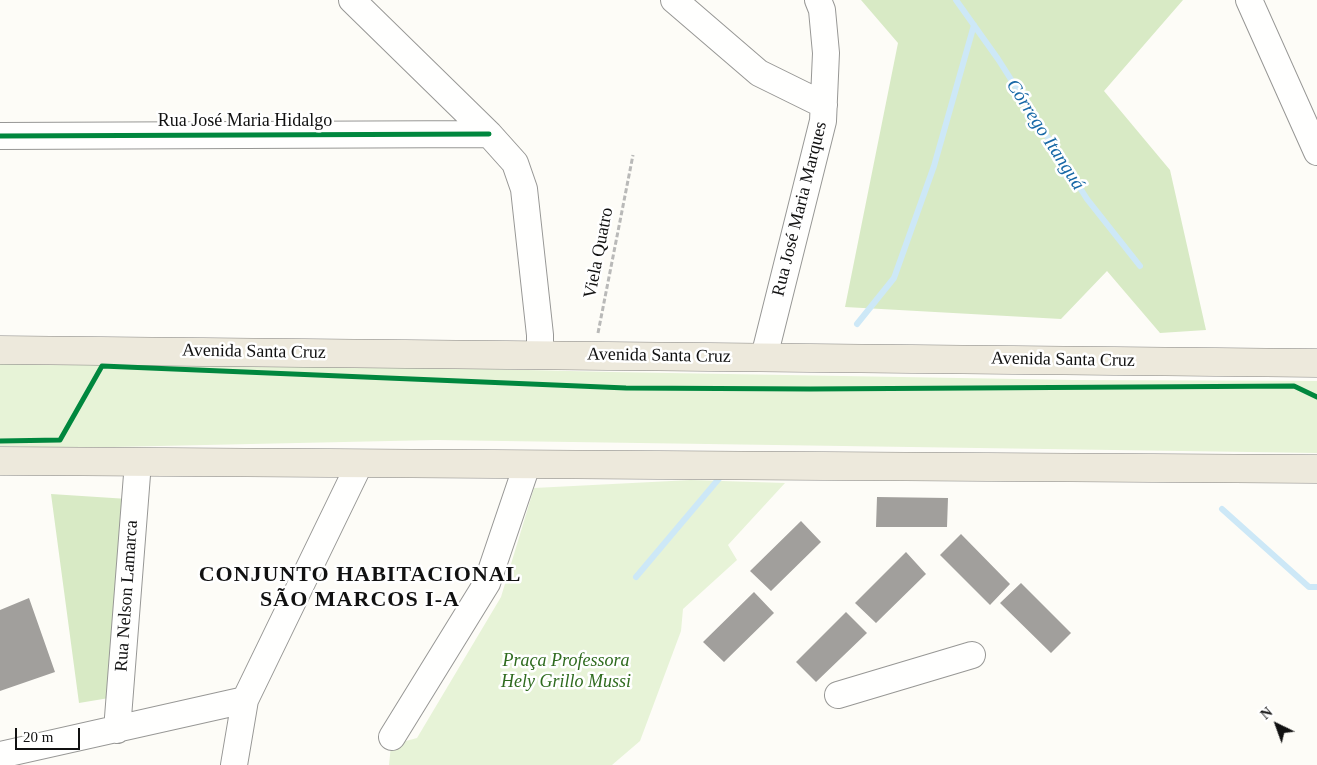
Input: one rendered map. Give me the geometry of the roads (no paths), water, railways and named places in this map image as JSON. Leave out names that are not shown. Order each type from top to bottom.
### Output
[{"type":"main road","name":"Avenida Santa Cruz","points":[[0,350],[1317,363]]},
{"type":"main road","points":[[0,461],[1317,469]]},
{"type":"street","points":[[352,0],[490,134],[515,163],[524,189],[540,335],[540,355]]},
{"type":"street","points":[[674,0],[759,73],[824,105]]},
{"type":"street","name":"Rua José Maria Marques","points":[[764,357],[823,121],[826,53],[822,10],[818,0]]},
{"type":"street","points":[[1249,0],[1308,108],[1317,152]]},
{"type":"street","name":"Rua José Maria Hidalgo","points":[[0,136],[490,134]]},
{"type":"street","name":"Rua Nelson Lamarca","points":[[117,730],[138,462]]},
{"type":"street","points":[[234,765],[244,700],[360,463]]},
{"type":"street","points":[[392,737],[486,583],[527,465]]},
{"type":"street","points":[[838,695],[972,655]]},
{"type":"street","points":[[0,755],[244,700]]},
{"type":"waterway","name":"Córrego Itanguá","points":[[956,0],[998,59],[1087,199],[1140,266]]},
{"type":"waterway","points":[[857,324],[894,278],[934,166],[974,25]]},
{"type":"waterway","points":[[636,577],[722,475]]},
{"type":"waterway","name":"Córrego Itanguá","points":[[1222,509],[1309,587],[1317,587]]},
{"type":"district","name":"CONJUNTO HABITACIONAL SÃO MARCOS I-A","points":[[360,588]]},
{"type":"park label","name":"Praça Professora Hely Grillo Mussi","points":[[566,671]]}]
